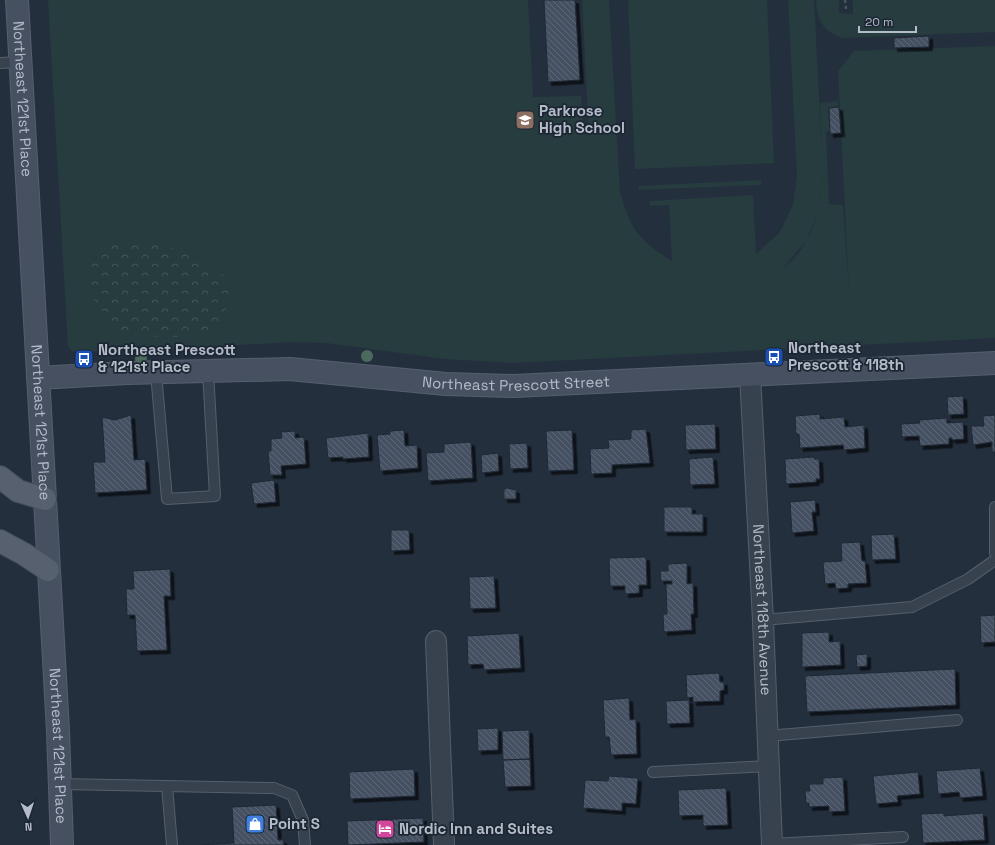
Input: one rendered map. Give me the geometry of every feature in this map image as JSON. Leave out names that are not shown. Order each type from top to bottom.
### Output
[{"type":"main road","points":[[0,477],[18,491],[45,499]]},
{"type":"main road","points":[[0,541],[24,554],[48,570]]},
{"type":"street","name":"Northeast 121st Place","points":[[17,0],[10,63],[38,378],[62,845]]},
{"type":"street","name":"Northeast Prescott Street","points":[[38,378],[297,369],[411,382],[480,386],[552,385],[995,363]]},
{"type":"street","name":"Northeast 118th Avenue","points":[[750,375],[763,620],[772,845]]},
{"type":"street","points":[[436,641],[444,845]]},
{"type":"lane","points":[[156,373],[167,499],[215,496],[208,371]]},
{"type":"lane","points":[[994,507],[995,554]]},
{"type":"lane","points":[[763,620],[912,607],[968,579],[995,560]]},
{"type":"lane","points":[[984,568],[995,572]]},
{"type":"lane","points":[[767,736],[957,720]]},
{"type":"lane","points":[[653,772],[768,766]]},
{"type":"lane","points":[[60,784],[274,788],[292,795],[303,820],[305,845]]},
{"type":"lane","points":[[167,786],[172,845]]},
{"type":"lane","points":[[772,845],[903,836]]},
{"type":"path","points":[[846,0],[846,9]]},
{"type":"green space","name":"Parkrose High School","points":[[48,0],[528,0],[533,97],[581,96],[584,134],[589,135],[582,0],[609,0],[620,193],[628,217],[638,233],[651,246],[672,261],[669,205],[650,206],[650,201],[753,195],[756,254],[780,232],[793,205],[797,175],[788,0],[814,0],[822,162],[820,103],[838,101],[838,106],[828,108],[830,131],[826,132],[829,204],[843,205],[849,292],[838,71],[854,51],[995,46],[995,338],[513,363],[445,359],[326,343],[290,342],[173,349],[74,352],[68,347]],"holes":[[[806,241],[795,257],[783,268]]]},
{"type":"green space","points":[[628,0],[767,0],[774,163],[635,169]]},
{"type":"green space","points":[[816,0],[839,0],[839,13],[853,14],[853,0],[995,0],[995,32],[843,38],[830,32],[822,24],[818,14]]},
{"type":"green space","points":[[761,180],[761,185],[639,190],[639,186]]},
{"type":"green space","points":[[143,240],[197,255],[223,275],[229,295],[221,329],[187,337],[135,336],[117,330],[89,293],[92,266],[103,241]]},
{"type":"building","points":[[544,0],[575,0],[580,80],[548,82]]},
{"type":"building","points":[[929,36],[929,47],[894,48],[894,38]]},
{"type":"building","points":[[839,107],[841,133],[830,134],[829,108]]},
{"type":"building","points":[[963,396],[964,414],[948,415],[947,397]]},
{"type":"building","points":[[820,414],[820,419],[844,417],[845,427],[864,425],[865,448],[844,450],[843,445],[800,448],[799,434],[796,434],[795,416]]},
{"type":"building","points":[[131,415],[134,460],[145,459],[147,490],[95,493],[93,462],[105,462],[102,417],[115,420]]},
{"type":"building","points":[[995,415],[995,452],[992,452],[992,442],[973,445],[971,426],[984,426],[983,416]]},
{"type":"building","points":[[947,418],[947,423],[963,422],[964,439],[952,440],[952,438],[949,438],[949,444],[920,446],[919,436],[902,437],[901,424],[920,423],[919,420]]},
{"type":"building","points":[[715,424],[716,449],[686,450],[685,425]]},
{"type":"building","points":[[646,429],[650,463],[612,465],[612,473],[591,474],[590,449],[609,448],[608,440],[631,439],[631,430]]},
{"type":"building","points":[[404,430],[405,446],[417,445],[418,468],[380,471],[377,435],[390,434],[390,431]]},
{"type":"building","points":[[572,430],[574,470],[548,471],[546,431]]},
{"type":"building","points":[[295,431],[295,438],[304,437],[306,464],[281,466],[282,475],[270,475],[268,451],[271,451],[271,439],[282,438],[281,432]]},
{"type":"building","points":[[368,433],[369,457],[343,459],[343,457],[328,458],[326,438]]},
{"type":"building","points":[[471,442],[473,478],[428,481],[426,453],[444,452],[444,444]]},
{"type":"building","points":[[527,443],[528,468],[510,469],[509,444]]},
{"type":"building","points":[[498,453],[499,471],[482,473],[481,455]]},
{"type":"building","points":[[713,457],[715,484],[690,485],[689,459]]},
{"type":"building","points":[[814,457],[814,459],[819,459],[820,479],[816,479],[816,482],[786,484],[785,459]]},
{"type":"building","points":[[274,480],[276,502],[254,504],[251,483]]},
{"type":"building","points":[[507,488],[516,490],[516,499],[504,499],[504,489]]},
{"type":"building","points":[[815,500],[816,512],[812,512],[814,531],[792,533],[790,502]]},
{"type":"building","points":[[664,507],[692,507],[692,514],[703,514],[703,532],[664,532]]},
{"type":"building","points":[[391,530],[409,530],[410,550],[391,551]]},
{"type":"building","points":[[894,534],[896,559],[872,560],[871,535]]},
{"type":"building","points":[[860,542],[862,561],[865,561],[867,583],[848,584],[848,588],[836,589],[835,583],[825,584],[823,562],[842,561],[841,543]]},
{"type":"building","points":[[646,557],[647,585],[639,585],[639,593],[625,594],[625,586],[610,586],[609,558]]},
{"type":"building","points":[[687,563],[687,584],[693,583],[694,614],[691,614],[692,630],[664,632],[663,614],[667,614],[666,584],[672,584],[672,581],[661,581],[660,571],[668,571],[668,564]]},
{"type":"building","points":[[170,569],[171,596],[164,596],[167,650],[137,651],[135,615],[127,615],[126,589],[134,589],[133,571]]},
{"type":"building","points":[[494,576],[496,608],[470,609],[469,577]]},
{"type":"building","points":[[995,615],[995,642],[981,643],[980,616]]},
{"type":"building","points":[[829,632],[829,642],[840,641],[841,665],[802,667],[802,633]]},
{"type":"building","points":[[519,633],[521,668],[484,670],[483,664],[468,665],[467,636]]},
{"type":"building","points":[[867,654],[867,666],[857,667],[856,655]]},
{"type":"building","points":[[955,669],[956,705],[807,712],[805,676]]},
{"type":"building","points":[[719,673],[720,682],[724,682],[724,690],[720,691],[720,701],[693,702],[693,697],[687,698],[686,675]]},
{"type":"building","points":[[629,698],[630,720],[636,719],[637,754],[611,755],[609,737],[605,737],[603,700]]},
{"type":"building","points":[[689,700],[690,723],[667,724],[666,701]]},
{"type":"building","points":[[498,728],[498,750],[478,751],[477,729]]},
{"type":"building","points":[[529,730],[530,759],[503,760],[502,731]]},
{"type":"building","points":[[530,759],[531,786],[505,787],[503,760]]},
{"type":"building","points":[[980,768],[983,796],[960,798],[959,792],[938,794],[936,771]]},
{"type":"building","points":[[414,769],[415,796],[350,799],[349,772]]},
{"type":"building","points":[[918,772],[920,794],[897,796],[898,802],[876,804],[873,776]]},
{"type":"building","points":[[609,776],[638,778],[636,804],[622,803],[622,811],[583,808],[585,780],[608,781]]},
{"type":"building","points":[[843,777],[845,811],[829,812],[829,806],[809,807],[809,803],[806,803],[805,791],[810,791],[809,784],[823,784],[823,778]]},
{"type":"building","points":[[726,788],[728,825],[703,826],[703,815],[679,816],[678,790]]},
{"type":"building","name":"Point S","points":[[276,805],[278,840],[283,840],[284,845],[200,845],[234,843],[232,807]]},
{"type":"building","points":[[944,813],[944,816],[983,813],[985,840],[923,843],[921,814]]},
{"type":"building","points":[[423,818],[424,842],[348,845],[347,821]]},
{"type":"place","name":"Parkrose High School","points":[[525,120]]},
{"type":"place","name":"Northeast Prescott & 118th","points":[[774,357]]},
{"type":"place","name":"Northeast Prescott & 121st Place","points":[[84,359]]},
{"type":"place","name":"Point S","points":[[255,824]]},
{"type":"place","name":"Nordic Inn and Suites","points":[[385,829]]}]
